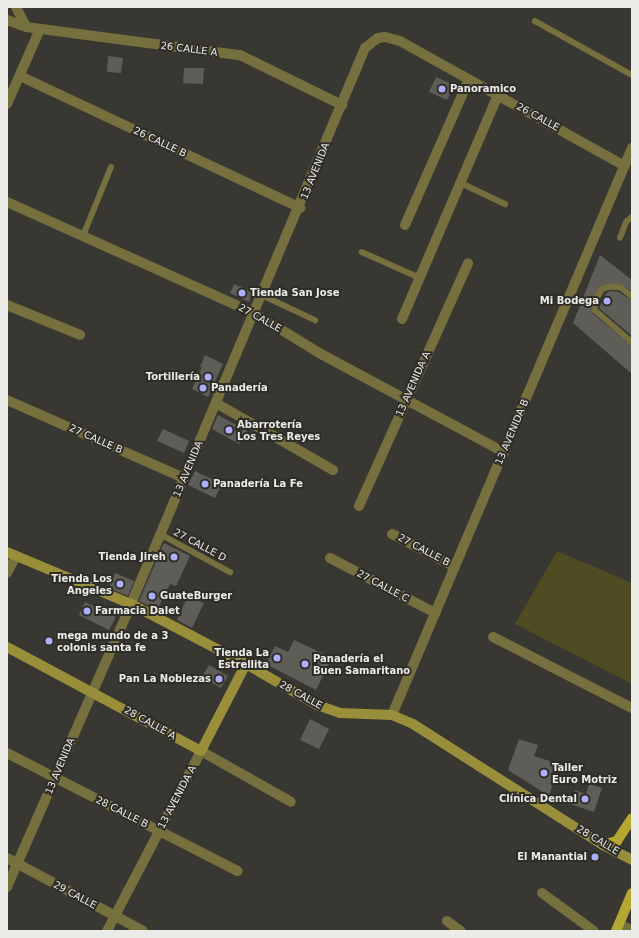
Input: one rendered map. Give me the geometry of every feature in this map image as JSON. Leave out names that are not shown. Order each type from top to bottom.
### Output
[{"type":"main road","name":"28 CALLE","points":[[12,554],[131,604],[246,664],[317,706],[331,711],[392,715],[413,724],[603,845],[632,860]]},
{"type":"main road","name":"28 CALLE A","points":[[7,647],[201,751]]},
{"type":"main road","name":"13 AVENIDA A","points":[[201,751],[246,664]]},
{"type":"main road","points":[[603,845],[617,841],[632,818]]},
{"type":"main road","points":[[618,928],[632,893]]},
{"type":"street","points":[[16,7],[26,27]]},
{"type":"street","name":"26 CALLE A","points":[[7,20],[26,27],[240,55],[342,105]]},
{"type":"street","points":[[7,104],[40,29]]},
{"type":"street","name":"26 CALLE","points":[[365,48],[378,38],[393,38],[629,167]]},
{"type":"street","name":"13 AVENIDA","points":[[7,887],[91,691],[131,604],[300,208],[365,48]]},
{"type":"street","name":"26 CALLE B","points":[[20,76],[300,208]]},
{"type":"street","points":[[405,225],[469,79]]},
{"type":"street","points":[[402,319],[498,95]]},
{"type":"street","name":"13 AVENIDA B","points":[[392,715],[504,452],[629,167],[632,148]]},
{"type":"street","name":"27 CALLE","points":[[7,202],[254,313],[321,354],[504,452]]},
{"type":"street","name":"13 AVENIDA A","points":[[359,506],[468,263]]},
{"type":"street","points":[[7,305],[80,335]]},
{"type":"street","name":"27 CALLE B","points":[[7,400],[184,478]]},
{"type":"street","points":[[216,403],[333,470]]},
{"type":"street","name":"27 CALLE B","points":[[392,534],[455,567]]},
{"type":"street","points":[[7,573],[12,554]]},
{"type":"street","name":"27 CALLE C","points":[[330,558],[435,613]]},
{"type":"street","points":[[493,637],[632,708]]},
{"type":"street","name":"13 AVENIDA A","points":[[107,931],[201,751]]},
{"type":"street","name":"28 CALLE A","points":[[201,751],[291,802]]},
{"type":"street","name":"28 CALLE B","points":[[7,753],[238,871]]},
{"type":"street","name":"29 CALLE","points":[[7,858],[144,931]]},
{"type":"street","points":[[542,893],[594,931]]},
{"type":"street","points":[[447,921],[461,931]]},
{"type":"street","points":[[618,928],[632,930]]},
{"type":"lane","points":[[535,21],[632,75]]},
{"type":"lane","points":[[83,236],[111,167]]},
{"type":"lane","points":[[461,183],[505,204]]},
{"type":"lane","points":[[620,238],[626,222],[632,217]]},
{"type":"lane","points":[[362,252],[420,278]]},
{"type":"lane","points":[[632,297],[621,288],[603,289],[595,302],[595,310],[632,342]]},
{"type":"lane","points":[[262,295],[315,320]]},
{"type":"lane","name":"27 CALLE D","points":[[160,534],[230,572]]},
{"type":"shaded area","points":[[557,551],[632,583],[632,684],[515,624]]},
{"type":"building","points":[[108,56],[123,58],[121,73],[107,72]]},
{"type":"building","points":[[184,68],[204,68],[203,84],[183,83]]},
{"type":"building","name":"Panoramico","points":[[436,77],[454,85],[447,100],[429,92]]},
{"type":"building","points":[[600,255],[632,280],[632,292],[621,284],[602,285],[591,302],[592,313],[632,346],[632,374],[573,323]]},
{"type":"building","name":"Tienda San Jose","points":[[234,284],[253,292],[249,302],[230,293]]},
{"type":"building","points":[[611,291],[619,292],[632,301],[632,336],[599,308],[606,293]]},
{"type":"building","points":[[205,355],[223,364],[208,397],[192,389],[202,367],[200,367]]},
{"type":"building","name":"Abarrotería Los Tres Reyes","points":[[218,415],[247,431],[239,444],[212,429]]},
{"type":"building","points":[[163,429],[189,441],[184,453],[157,441]]},
{"type":"building","name":"Panadería La Fe","points":[[195,471],[222,484],[215,498],[188,485]]},
{"type":"building","points":[[164,543],[190,556],[176,586],[170,584],[157,610],[139,601]]},
{"type":"building","name":"Tienda Los Angeles","points":[[115,573],[134,581],[128,596],[109,588]]},
{"type":"building","points":[[188,596],[204,603],[192,628],[177,620]]},
{"type":"building","points":[[85,602],[116,617],[109,630],[79,615]]},
{"type":"building","name":"Panadería el Buen Samaritano","points":[[294,640],[332,658],[316,690],[266,664],[275,646],[288,652]]},
{"type":"building","points":[[209,665],[228,676],[221,688],[202,677]]},
{"type":"building","points":[[310,719],[329,729],[319,749],[300,740]]},
{"type":"building","points":[[519,739],[538,745],[534,756],[559,764],[549,796],[508,770]]},
{"type":"building","name":"Clínica Dental","points":[[589,784],[602,788],[594,812],[570,804],[575,790],[586,794]]},
{"type":"place","name":"Panoramico","points":[[442,89]]},
{"type":"place","name":"Tienda San Jose","points":[[242,293]]},
{"type":"place","name":"Mi Bodega","points":[[607,301]]},
{"type":"place","name":"Tortillería","points":[[208,377]]},
{"type":"place","name":"Panadería","points":[[203,388]]},
{"type":"place","name":"Abarrotería Los Tres Reyes","points":[[229,430]]},
{"type":"place","name":"Panadería La Fe","points":[[205,484]]},
{"type":"place","name":"Tienda Jireh","points":[[174,557]]},
{"type":"place","name":"Tienda Los Angeles","points":[[120,584]]},
{"type":"place","name":"GuateBurger","points":[[152,596]]},
{"type":"place","name":"Farmacia Dalet","points":[[87,611]]},
{"type":"place","name":"mega mundo de a 3 colonis santa fe","points":[[49,641]]},
{"type":"place","name":"Tienda La Estrellita","points":[[277,658]]},
{"type":"place","name":"Panadería el Buen Samaritano","points":[[305,664]]},
{"type":"place","name":"Pan La Noblezas","points":[[219,679]]},
{"type":"place","name":"Taller Euro Motriz","points":[[544,773]]},
{"type":"place","name":"Clínica Dental","points":[[585,799]]},
{"type":"place","name":"El Manantial","points":[[595,857]]}]
